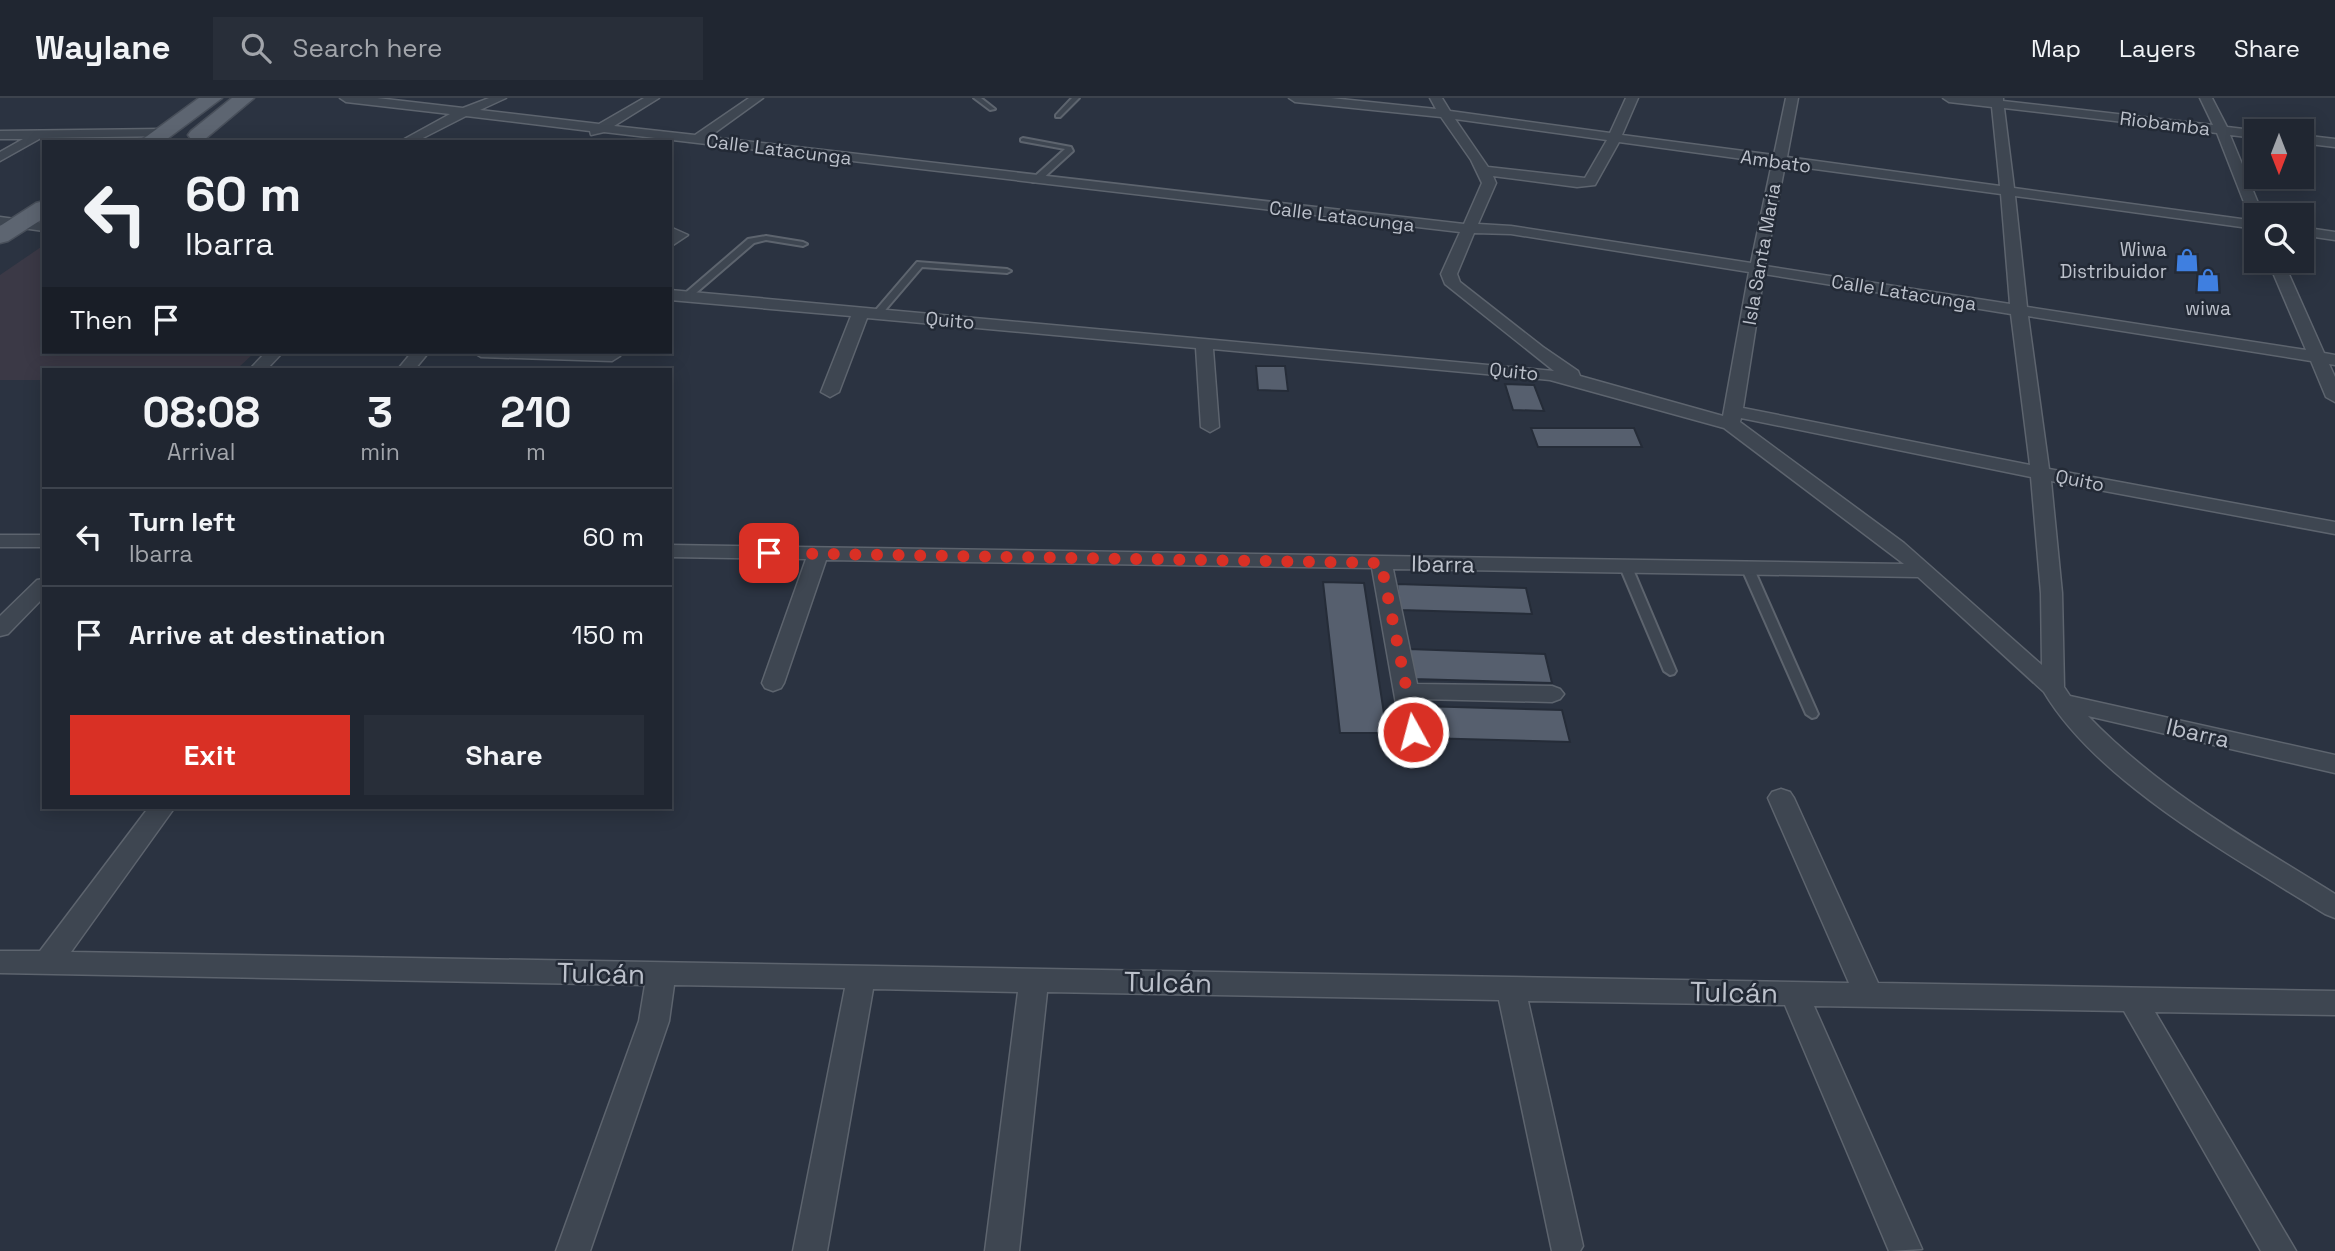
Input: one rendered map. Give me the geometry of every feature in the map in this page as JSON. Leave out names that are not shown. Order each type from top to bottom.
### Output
[{"type":"main road","points":[[155,138],[212,98]]},
{"type":"main road","points":[[191,140],[244,98]]},
{"type":"main road","points":[[6,227],[42,209]]},
{"type":"main road","points":[[0,259],[42,234]]},
{"type":"street","name":"Calle Latacunga","points":[[346,98],[598,130],[1436,227],[1511,230],[2327,358]]},
{"type":"street","points":[[409,140],[464,112],[500,98]]},
{"type":"street","points":[[581,140],[653,98]]},
{"type":"street","points":[[697,140],[757,98]]},
{"type":"street","name":"Ambato","points":[[1295,98],[1352,102],[2244,223]]},
{"type":"street","points":[[1436,98],[1445,116],[1472,150],[1489,183],[1449,274],[1453,284],[1537,351],[1580,381]]},
{"type":"street","points":[[1484,171],[1577,183],[1590,182],[1614,139],[1632,98]]},
{"type":"street","name":"Isla Santa Maria","points":[[1732,417],[1757,269],[1792,98]]},
{"type":"street","name":"Riobamba","points":[[1949,98],[1997,101],[2244,133]]},
{"type":"street","points":[[2206,98],[2251,203]]},
{"type":"street","points":[[1997,101],[2019,309],[2041,473],[2057,695]]},
{"type":"street","points":[[0,135],[155,138]]},
{"type":"street","points":[[0,157],[38,135]]},
{"type":"street","points":[[2314,141],[2335,144]]},
{"type":"street","points":[[6,227],[42,227]]},
{"type":"street","points":[[672,232],[681,235],[672,242]]},
{"type":"street","points":[[2314,233],[2335,236]]},
{"type":"street","points":[[2282,273],[2327,358],[2335,397]]},
{"type":"street","name":"Quito","points":[[678,296],[1502,370],[1580,381],[1732,417],[2335,528]]},
{"type":"street","points":[[830,392],[869,312]]},
{"type":"street","points":[[1204,344],[1210,427]]},
{"type":"street","points":[[259,368],[273,354]]},
{"type":"street","points":[[407,368],[419,354]]},
{"type":"street","points":[[546,354],[612,356]]},
{"type":"street","points":[[1732,417],[1898,547],[2057,695],[2117,761],[2173,803],[2335,907]]},
{"type":"street","points":[[0,541],[42,541]]},
{"type":"street","name":"Ibarra","points":[[672,551],[1922,571]]},
{"type":"street","points":[[773,683],[818,554]]},
{"type":"street","points":[[1381,563],[1413,732]]},
{"type":"street","points":[[0,629],[42,587]]},
{"type":"street","points":[[1407,691],[1552,694]]},
{"type":"street","name":"Ibarra","points":[[2057,695],[2335,764]]},
{"type":"street","points":[[1781,798],[1869,995]]},
{"type":"street","points":[[47,963],[162,809]]},
{"type":"street","name":"Tulcán","points":[[0,962],[2335,1003]]},
{"type":"street","points":[[573,1251],[654,1021],[661,974]]},
{"type":"street","points":[[810,1251],[861,977]]},
{"type":"street","points":[[1002,1251],[1034,980]]},
{"type":"street","points":[[1511,988],[1566,1246]]},
{"type":"street","points":[[1795,993],[1905,1249]]},
{"type":"street","points":[[2132,999],[2279,1251]]},
{"type":"lane","points":[[977,98],[992,109]]},
{"type":"lane","points":[[1058,116],[1076,98]]},
{"type":"lane","points":[[1023,140],[1069,148],[1062,160],[1035,180]]},
{"type":"lane","points":[[678,296],[751,241],[766,238],[803,244]]},
{"type":"lane","points":[[869,312],[920,264],[1007,271]]},
{"type":"lane","points":[[1626,567],[1670,671]]},
{"type":"lane","points":[[1748,569],[1812,714]]},
{"type":"shaded area","points":[[42,246],[42,354],[253,354],[238,368],[42,368],[42,380],[0,380],[0,275]]},
{"type":"building","points":[[1256,366],[1285,366],[1288,391],[1258,390]]},
{"type":"building","points":[[1505,384],[1534,385],[1544,411],[1513,410]]},
{"type":"building","points":[[1531,428],[1634,428],[1642,447],[1538,447]]},
{"type":"building","points":[[1323,582],[1364,583],[1387,733],[1340,733]]},
{"type":"building","points":[[1397,584],[1526,588],[1532,614],[1400,610]]},
{"type":"building","points":[[1409,649],[1545,654],[1552,683],[1413,679]]},
{"type":"building","points":[[1419,706],[1562,710],[1570,742],[1424,738]]},
{"type":"place","name":"Wiwa Distribuidor","points":[[2187,260]]},
{"type":"place","name":"wiwa","points":[[2208,280]]},
{"type":"route","points":[[769,553],[1381,563],[1413,732]]}]
